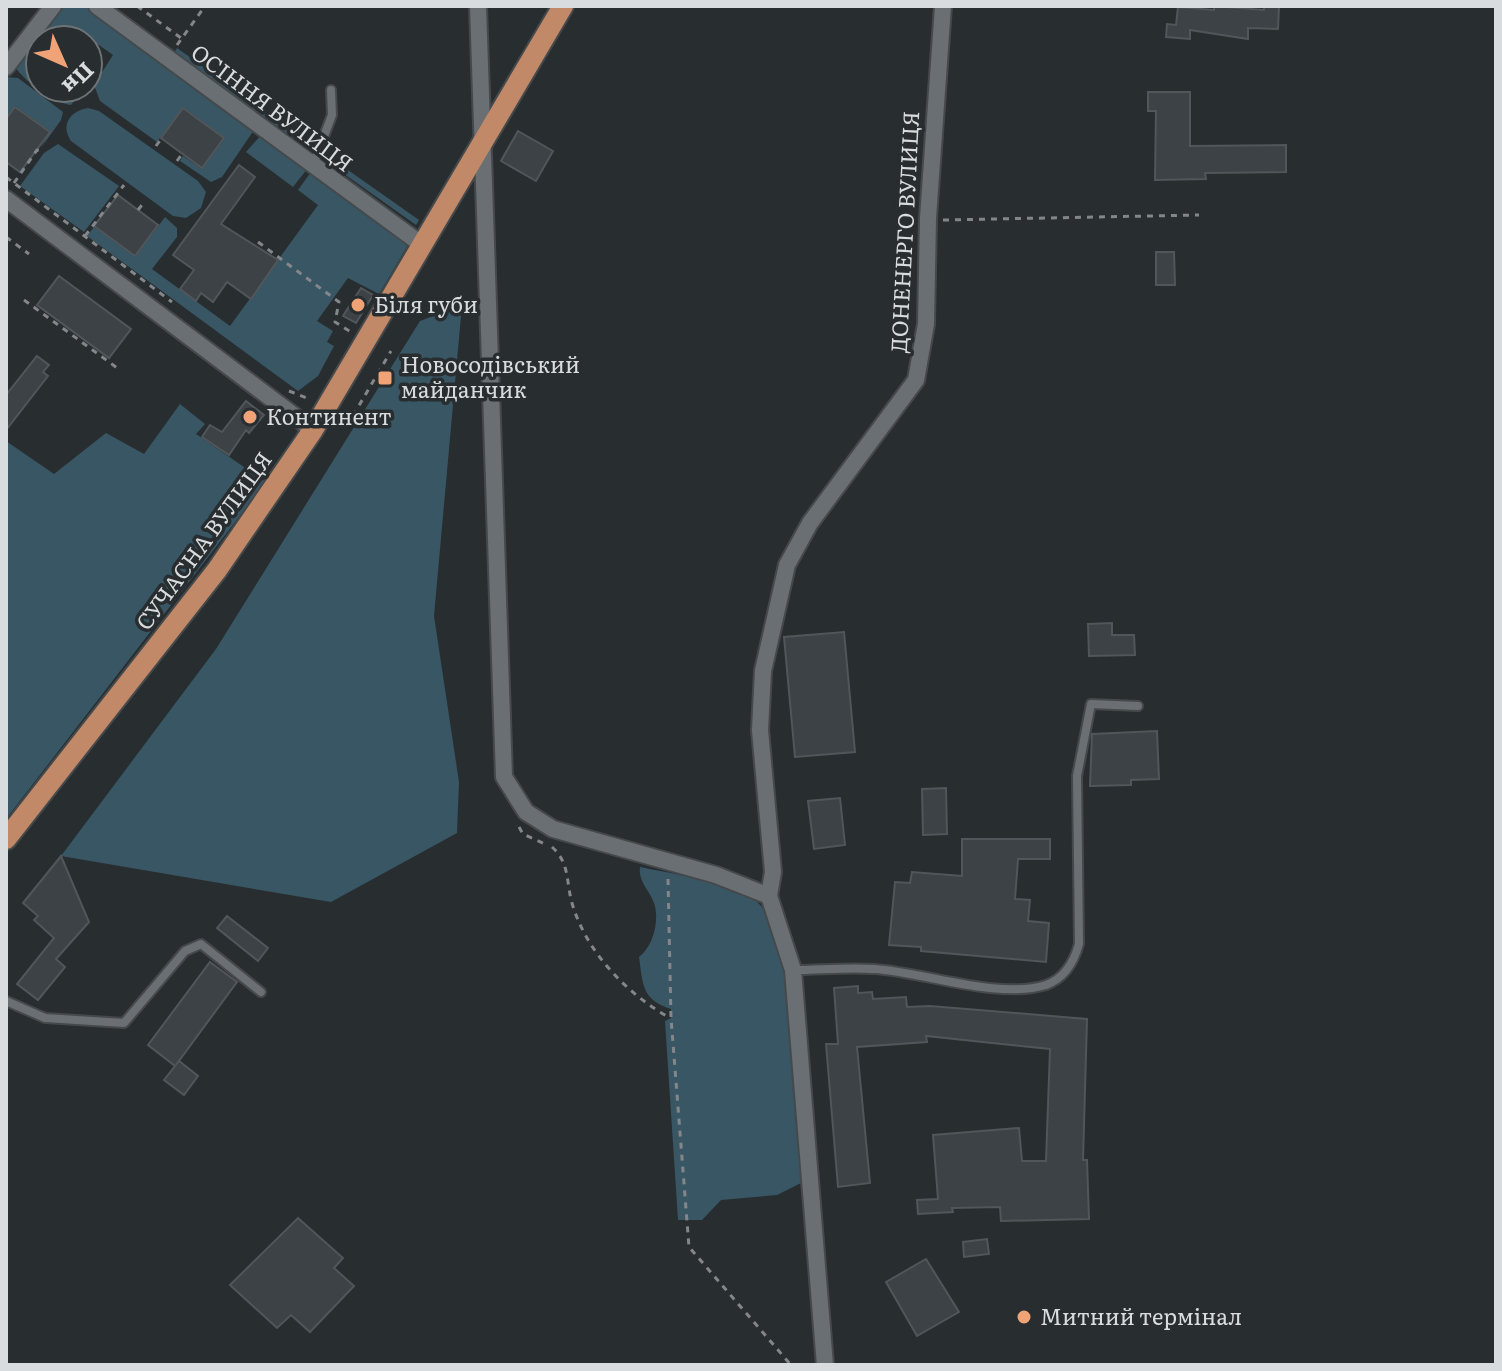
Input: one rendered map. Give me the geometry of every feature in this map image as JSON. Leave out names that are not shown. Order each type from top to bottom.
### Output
[{"type":"main road","name":"СУЧАСНА ВУЛИЦЯ","points":[[6,839],[217,570],[313,430],[563,6]]},
{"type":"street","points":[[6,67],[53,6]]},
{"type":"street","name":"ОСІННЯ ВУЛИЦЯ","points":[[97,6],[421,244]]},
{"type":"street","points":[[478,6],[504,777],[526,812],[553,829],[716,875],[769,896],[793,970],[825,1365]]},
{"type":"street","name":"ДОНЕНЕРГО ВУЛИЦЯ","points":[[769,896],[773,872],[760,730],[763,671],[774,614],[787,565],[810,523],[916,380],[926,324],[928,218],[943,6]]},
{"type":"street","points":[[6,199],[313,430]]},
{"type":"lane","points":[[313,165],[332,115],[331,90]]},
{"type":"lane","points":[[793,970],[874,969],[1022,988],[1047,984],[1063,975],[1074,961],[1079,944],[1077,776],[1091,704],[1138,706]]},
{"type":"lane","points":[[6,1001],[45,1018],[124,1023],[185,951],[201,944],[261,992]]},
{"type":"path","points":[[137,6],[181,38]]},
{"type":"path","points":[[167,58],[205,6]]},
{"type":"path","points":[[156,146],[161,139]]},
{"type":"path","points":[[14,183],[35,153],[41,151]]},
{"type":"path","points":[[177,161],[182,154]]},
{"type":"path","points":[[6,177],[181,309]]},
{"type":"path","points":[[85,236],[124,185]]},
{"type":"path","points":[[138,210],[145,201]]},
{"type":"path","points":[[928,218],[1199,215]]},
{"type":"path","points":[[6,237],[29,254]]},
{"type":"path","points":[[258,242],[339,302],[335,322],[351,332]]},
{"type":"path","points":[[24,300],[120,370]]},
{"type":"path","points":[[347,426],[391,351]]},
{"type":"path","points":[[289,391],[309,399]]},
{"type":"path","points":[[517,824],[523,834],[554,847],[563,858],[573,907],[613,974],[645,1004],[671,1018]]},
{"type":"path","points":[[667,862],[671,1018],[689,1247],[791,1365]]},
{"type":"shaded area","points":[[58,6],[87,6],[254,130],[222,177],[211,182],[180,161],[183,156],[202,169],[225,138],[183,107],[157,142],[104,104],[104,69],[113,55],[104,49],[104,24],[45,24]]},
{"type":"shaded area","points":[[177,48],[313,145],[306,147],[174,53]]},
{"type":"shaded area","points":[[24,52],[24,77],[14,65]]},
{"type":"shaded area","points":[[6,77],[18,78],[24,83],[24,104],[52,104],[63,112],[61,120],[41,148],[50,131],[15,106],[6,118]]},
{"type":"shaded area","points":[[88,108],[99,111],[198,181],[206,192],[201,208],[186,218],[173,216],[71,141],[66,130],[69,120],[76,112]]},
{"type":"shaded area","points":[[263,133],[308,168],[293,187],[246,152]]},
{"type":"shaded area","points":[[58,144],[119,186],[84,232],[20,186],[44,153]]},
{"type":"shaded area","points":[[321,151],[419,220],[416,225],[323,159]]},
{"type":"shaded area","points":[[311,172],[408,245],[379,294],[348,278],[317,321],[333,331],[327,342],[334,346],[318,376],[298,391],[87,236],[94,227],[135,257],[165,217],[177,228],[177,237],[152,269],[230,326],[318,205],[298,190]]},
{"type":"shaded area","points":[[462,305],[434,616],[459,782],[457,833],[331,902],[61,856],[216,649],[420,321]]},
{"type":"shaded area","points":[[180,404],[205,424],[196,434],[266,482],[6,819],[6,441],[54,474],[106,433],[144,454]]},
{"type":"shaded area","points":[[640,867],[718,884],[757,902],[770,922],[780,952],[787,991],[796,1078],[801,1183],[777,1195],[721,1200],[702,1220],[678,1220],[665,1021],[671,1018],[671,1009],[654,1001],[643,983],[639,957],[651,940],[656,925],[656,910],[641,877]]},
{"type":"building","points":[[1214,6],[1264,10],[1264,6],[1279,6],[1278,29],[1248,28],[1248,39],[1190,30],[1190,39],[1166,37],[1167,24],[1176,25],[1178,7],[1214,10]]},
{"type":"building","points":[[1148,92],[1190,92],[1190,146],[1286,145],[1286,172],[1205,173],[1206,179],[1155,180],[1156,111],[1148,111]]},
{"type":"building","points":[[15,107],[50,132],[20,172],[6,162],[6,119]]},
{"type":"building","points":[[183,108],[224,138],[202,168],[161,138]]},
{"type":"building","points":[[518,131],[553,151],[536,181],[501,161]]},
{"type":"building","points":[[239,165],[255,177],[221,224],[278,260],[251,299],[227,282],[213,302],[201,293],[196,301],[180,289],[194,270],[173,255]]},
{"type":"building","points":[[118,195],[158,225],[135,256],[94,226]]},
{"type":"building","points":[[1156,252],[1174,252],[1175,285],[1156,285]]},
{"type":"building","points":[[59,276],[131,329],[109,358],[37,305]]},
{"type":"building","name":"Біля губи","points":[[361,288],[373,295],[356,323],[343,316]]},
{"type":"building","points":[[37,356],[49,365],[43,372],[48,376],[6,430],[6,395]]},
{"type":"building","points":[[246,401],[264,415],[249,433],[246,430],[229,455],[202,437],[210,425],[222,432]]},
{"type":"building","points":[[1112,623],[1112,635],[1134,635],[1135,655],[1089,656],[1088,624]]},
{"type":"building","points":[[844,632],[855,752],[795,757],[784,637]]},
{"type":"building","points":[[1157,731],[1159,779],[1131,780],[1131,785],[1090,786],[1092,734]]},
{"type":"building","points":[[946,788],[947,834],[923,835],[922,789]]},
{"type":"building","points":[[840,798],[845,845],[814,849],[808,801]]},
{"type":"building","points":[[962,839],[1050,839],[1050,859],[1018,859],[1015,899],[1030,900],[1028,921],[1049,923],[1046,962],[921,951],[921,947],[889,945],[895,882],[910,883],[912,872],[962,876]]},
{"type":"building","points":[[61,856],[89,922],[56,959],[65,967],[38,1000],[17,984],[54,938],[34,920],[38,916],[23,903]]},
{"type":"building","points":[[227,916],[268,948],[258,961],[217,928]]},
{"type":"building","points":[[210,962],[237,982],[176,1065],[179,1061],[198,1076],[184,1095],[164,1080],[175,1066],[148,1045]]},
{"type":"building","points":[[858,986],[858,993],[872,992],[873,999],[906,997],[907,1007],[930,1006],[1087,1019],[1083,1160],[1087,1160],[1089,1219],[1001,1221],[1000,1207],[952,1208],[953,1212],[918,1214],[917,1200],[938,1199],[933,1135],[1019,1128],[1022,1161],[1046,1161],[1050,1049],[926,1036],[927,1042],[857,1047],[870,1183],[838,1187],[826,1044],[838,1044],[834,988]]},
{"type":"building","points":[[298,1218],[343,1258],[334,1268],[354,1286],[310,1332],[291,1315],[277,1328],[230,1285]]},
{"type":"building","points":[[987,1239],[989,1254],[964,1257],[963,1242]]},
{"type":"building","points":[[926,1259],[959,1312],[917,1336],[886,1282]]},
{"type":"place","name":"Біля губи","points":[[358,305]]},
{"type":"place","name":"Новосодівський майданчик","points":[[385,378]]},
{"type":"place","name":"Континент","points":[[250,417]]},
{"type":"place","name":"Митний термінал","points":[[1024,1317]]}]
